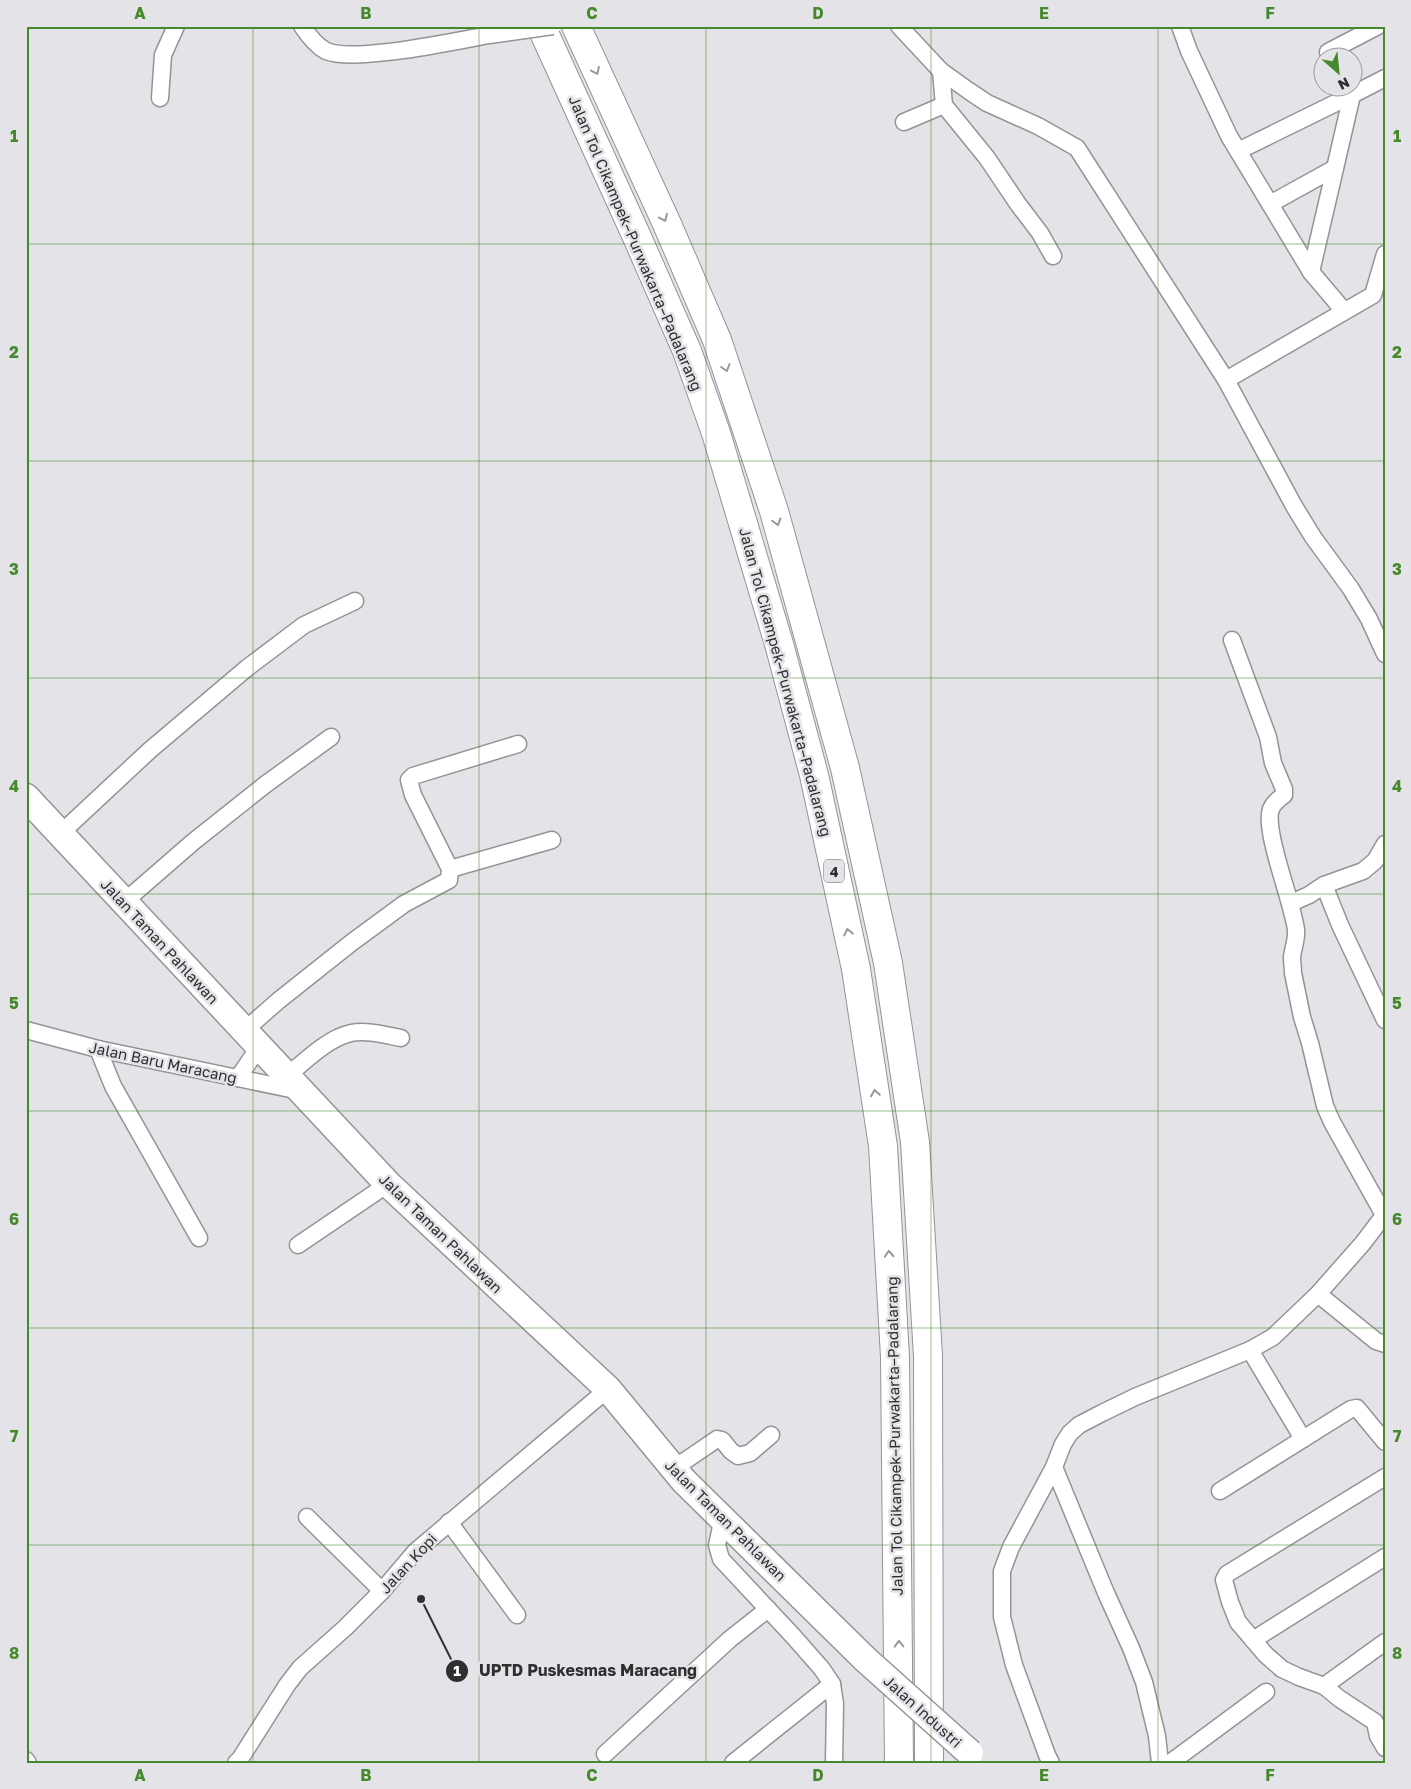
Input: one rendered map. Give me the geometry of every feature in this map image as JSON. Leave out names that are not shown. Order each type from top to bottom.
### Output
[{"type":"highway","name":"Jalan Tol Cikampek–Purwakarta–Padalarang","points":[[541,26],[679,334],[716,433],[770,616],[814,776],[856,969],[883,1146],[896,1357],[899,1763]]},
{"type":"highway","name":"Jalan Tol Cikampek–Purwakarta–Padalarang","points":[[576,26],[667,224],[717,340],[762,475],[794,579],[846,768],[888,963],[915,1142],[928,1356],[929,1763]]},
{"type":"main road","name":"Jalan Taman Pahlawan","points":[[26,796],[388,1184],[608,1389],[672,1469],[865,1659]]},
{"type":"main road","name":"Jalan Industri","points":[[865,1659],[975,1758]]},
{"type":"street","points":[[160,98],[163,55],[176,26]]},
{"type":"street","points":[[302,26],[317,44],[325,50],[353,54],[428,46],[553,26]]},
{"type":"street","points":[[899,26],[941,71],[987,103],[1038,126],[1077,148],[1226,380],[1294,506],[1313,537],[1350,589],[1368,619],[1385,654]]},
{"type":"street","points":[[1180,26],[1209,94],[1238,151],[1311,272],[1344,311]]},
{"type":"street","points":[[1336,48],[1378,26]]},
{"type":"street","points":[[941,71],[944,105],[986,158],[1040,233],[1053,256]]},
{"type":"street","points":[[1364,89],[1385,78]]},
{"type":"street","points":[[1238,151],[1346,98]]},
{"type":"street","points":[[1311,272],[1351,98]]},
{"type":"street","points":[[904,122],[944,105]]},
{"type":"street","points":[[1270,204],[1335,168]]},
{"type":"street","points":[[1226,380],[1344,311],[1379,297],[1385,254]]},
{"type":"street","points":[[61,833],[150,750],[247,668],[304,625],[354,601]]},
{"type":"street","points":[[1051,1763],[1014,1664],[1002,1617],[1002,1571],[1011,1547],[1054,1467],[1063,1444],[1070,1433],[1079,1425],[1135,1398],[1250,1350],[1273,1336],[1318,1294],[1363,1243],[1384,1215],[1332,1122],[1320,1091],[1293,973],[1292,958],[1296,932],[1290,903],[1271,836],[1271,810],[1284,795],[1284,790],[1273,763],[1268,737],[1232,640]]},
{"type":"street","points":[[124,902],[193,842],[266,784],[331,737]]},
{"type":"street","points":[[238,1078],[252,1039],[278,1001],[404,904],[449,880],[450,869],[413,795],[409,780],[413,776],[518,744]]},
{"type":"street","points":[[450,869],[552,840]]},
{"type":"street","points":[[1290,903],[1309,895],[1324,885],[1363,872],[1375,861],[1385,844]]},
{"type":"street","points":[[1324,885],[1340,925],[1385,1020]]},
{"type":"street","name":"Jalan Baru Maracang","points":[[26,1030],[98,1048],[238,1078],[294,1084]]},
{"type":"street","points":[[294,1084],[326,1044],[351,1033],[375,1033],[401,1038]]},
{"type":"street","points":[[98,1048],[113,1086],[200,1238]]},
{"type":"street","points":[[298,1245],[388,1184]]},
{"type":"street","points":[[1318,1294],[1376,1341],[1385,1344]]},
{"type":"street","points":[[1250,1350],[1303,1439]]},
{"type":"street","name":"Jalan Kopi","points":[[236,1763],[300,1668],[382,1592],[416,1551],[608,1389]]},
{"type":"street","points":[[1220,1491],[1351,1409],[1357,1408],[1385,1442]]},
{"type":"street","points":[[672,1469],[717,1439],[722,1440],[731,1452],[738,1456],[750,1453],[771,1435]]},
{"type":"street","points":[[1054,1467],[1106,1593],[1132,1648],[1144,1682],[1157,1736],[1160,1763]]},
{"type":"street","points":[[1385,1477],[1227,1574],[1224,1580],[1238,1622],[1266,1655],[1282,1669],[1324,1686],[1340,1699],[1380,1719],[1378,1736],[1385,1748]]},
{"type":"street","points":[[307,1518],[382,1592]]},
{"type":"street","points":[[723,1518],[717,1545],[719,1553],[728,1566],[822,1669],[832,1684],[835,1704],[834,1763]]},
{"type":"street","points":[[449,1522],[517,1615]]},
{"type":"street","points":[[1252,1640],[1385,1558]]},
{"type":"street","points":[[605,1754],[730,1639],[768,1609]]},
{"type":"street","points":[[1324,1686],[1385,1642]]},
{"type":"street","points":[[733,1763],[832,1684]]},
{"type":"street","points":[[1170,1763],[1266,1692]]},
{"type":"place","name":"UPTD Puskesmas Maracang","points":[[421,1599]]}]
